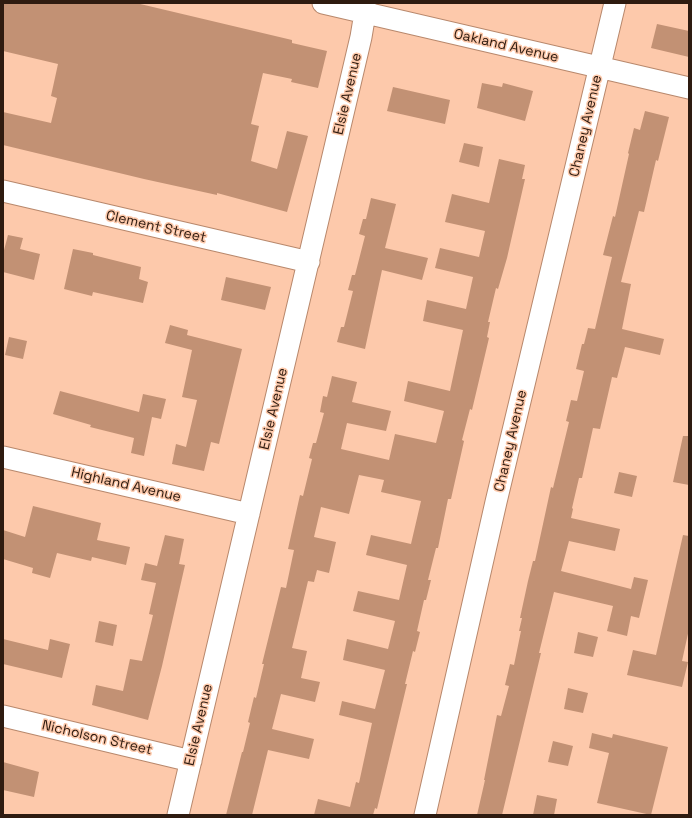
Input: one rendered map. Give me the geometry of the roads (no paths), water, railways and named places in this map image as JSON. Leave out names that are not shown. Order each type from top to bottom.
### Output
[{"type":"street","name":"Oakland Avenue","points":[[323,3],[365,8],[600,68],[689,88]]},
{"type":"street","name":"Chaney Avenue","points":[[425,815],[496,502],[615,3]]},
{"type":"street","name":"Elsie Avenue","points":[[178,815],[361,37],[365,8]]},
{"type":"street","name":"Clement Street","points":[[3,191],[308,262]]},
{"type":"street","name":"Highland Avenue","points":[[3,457],[249,514]]},
{"type":"street","name":"Nicholson Street","points":[[3,716],[191,761]]}]
